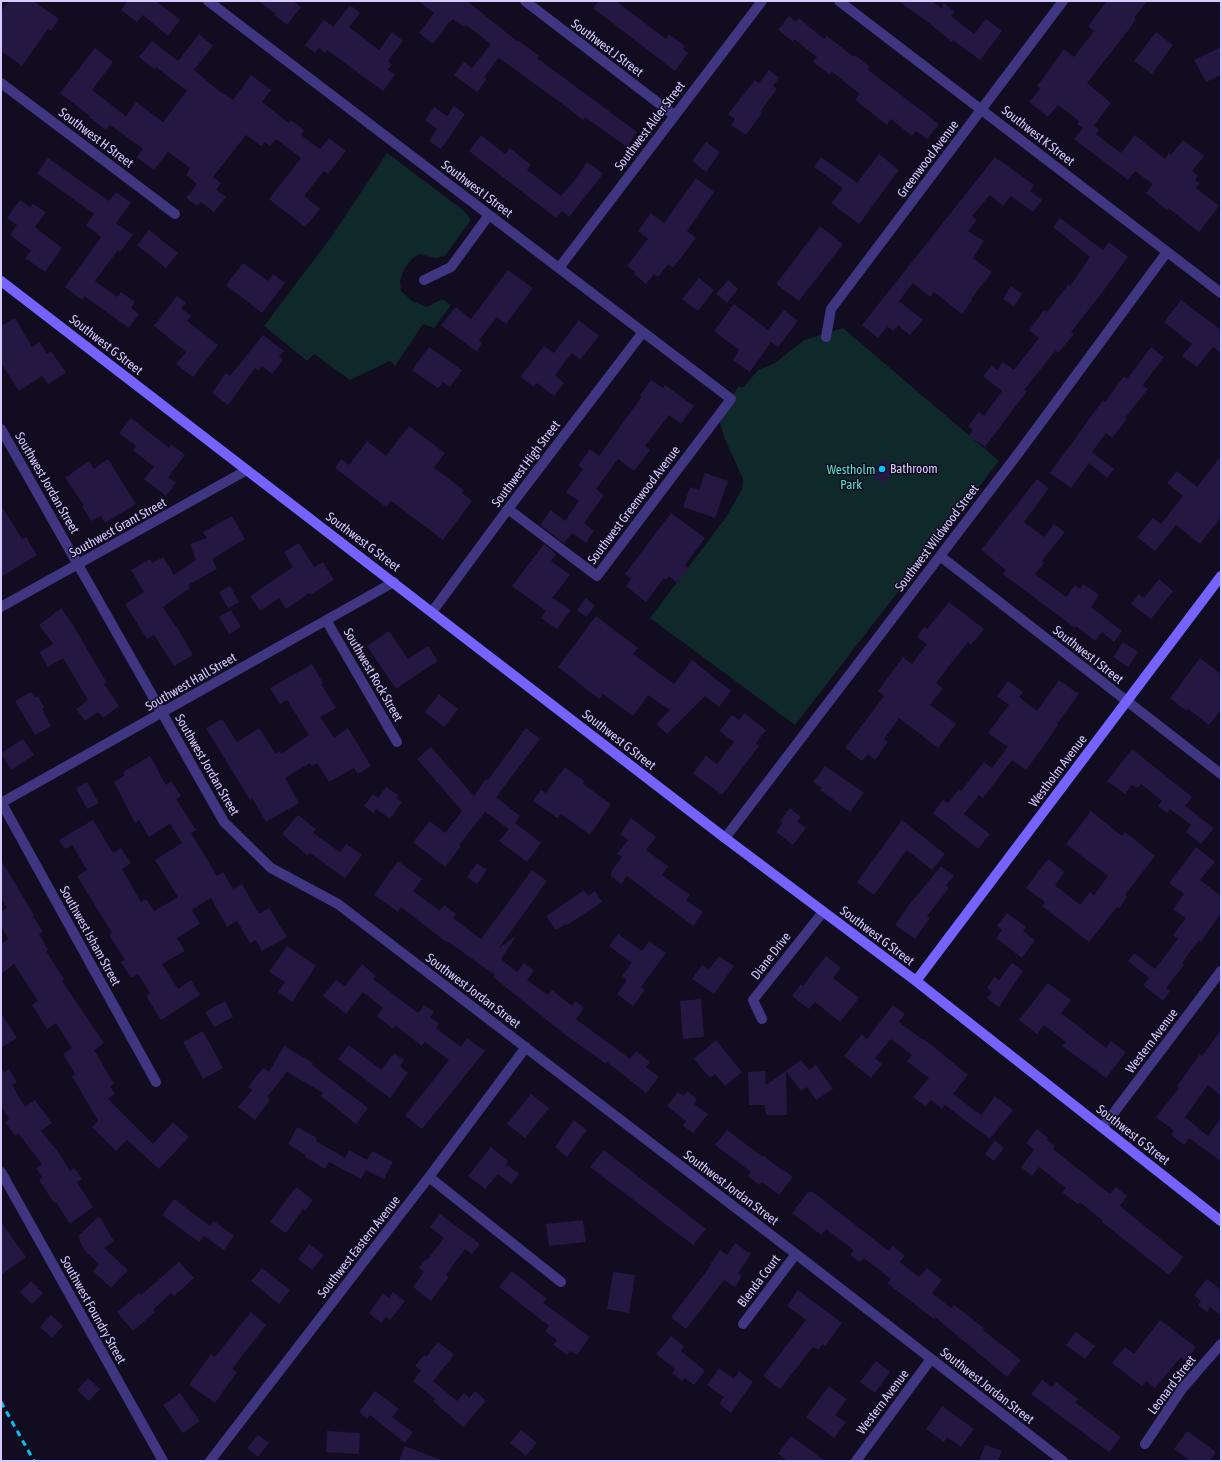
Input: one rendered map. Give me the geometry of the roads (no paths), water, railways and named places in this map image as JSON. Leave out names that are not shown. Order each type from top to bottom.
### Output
[{"type":"main road","name":"Southwest G Street","points":[[1,281],[725,838],[916,981],[1221,1220]]},
{"type":"main road","name":"Westholm Avenue","points":[[916,981],[1221,576]]},
{"type":"street","name":"Southwest J Street","points":[[524,1],[674,115]]},
{"type":"street","name":"Southwest Alder Street","points":[[559,268],[762,1]]},
{"type":"street","name":"Southwest K Street","points":[[839,1],[1221,292]]},
{"type":"street","name":"Greenwood Avenue","points":[[826,337],[831,309],[1063,1]]},
{"type":"street","name":"Southwest I Street","points":[[210,2],[731,399]]},
{"type":"street","name":"Southwest H Street","points":[[1,83],[175,214]]},
{"type":"street","points":[[424,280],[451,267],[489,215]]},
{"type":"street","name":"Southwest Wildwood Street","points":[[725,838],[1017,455],[1167,252]]},
{"type":"street","name":"Southwest High Street","points":[[432,612],[508,509],[643,332]]},
{"type":"street","name":"Southwest Greenwood Avenue","points":[[508,509],[597,576],[731,399]]},
{"type":"street","name":"Southwest Jordan Street","points":[[1,429],[79,564],[224,822],[271,868],[338,904],[796,1254],[1063,1461]]},
{"type":"street","name":"Southwest Grant Street","points":[[1,608],[247,470]]},
{"type":"street","name":"Southwest I Street","points":[[940,556],[1221,774]]},
{"type":"street","name":"Southwest Hall Street","points":[[1,803],[394,582]]},
{"type":"street","name":"Southwest Rock Street","points":[[326,620],[397,742]]},
{"type":"street","name":"Southwest Isham Street","points":[[1,803],[156,1082]]},
{"type":"street","name":"Diane Drive","points":[[762,1020],[753,1000],[823,912]]},
{"type":"street","name":"Western Avenue","points":[[1103,1127],[1221,971]]},
{"type":"street","name":"Southwest Eastern Avenue","points":[[210,1461],[429,1177],[526,1047]]},
{"type":"street","name":"Southwest Foundry Street","points":[[1,1172],[163,1461]]},
{"type":"street","points":[[429,1177],[561,1282]]},
{"type":"street","name":"Blenda Court","points":[[743,1324],[796,1254]]},
{"type":"street","name":"Leonard Street","points":[[1145,1444],[1182,1389],[1221,1344]]},
{"type":"street","name":"Western Avenue","points":[[856,1461],[931,1359]]},
{"type":"railway","points":[[1,1402],[34,1461]]},
{"type":"place","name":"Bathroom","points":[[882,469]]},
{"type":"park label","name":"Westholm Park","points":[[851,478]]}]
